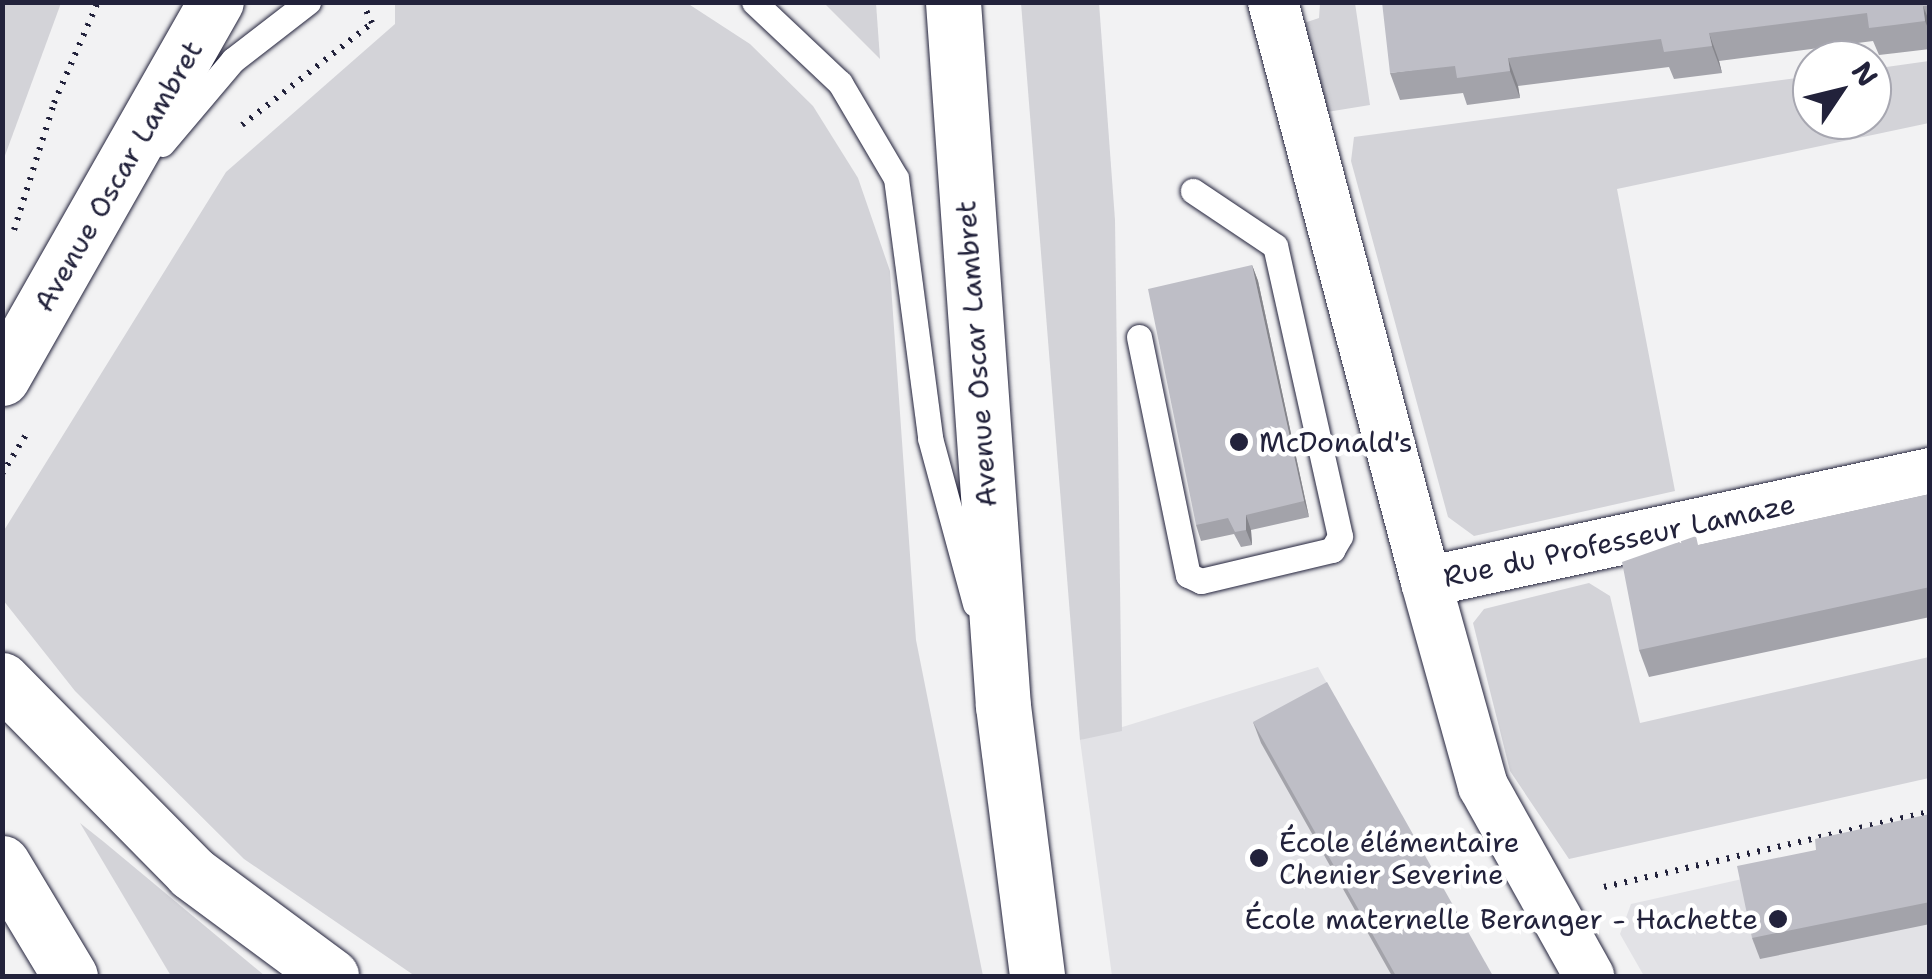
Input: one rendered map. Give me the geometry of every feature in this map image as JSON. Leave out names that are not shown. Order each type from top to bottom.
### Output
[{"type":"main road","name":"Avenue Oscar Lambret","points":[[11,363],[216,2]]},
{"type":"main road","name":"Avenue Oscar Lambret","points":[[953,2],[1002,706],[1037,976]]},
{"type":"main road","points":[[2,680],[192,873],[331,976]]},
{"type":"main road","points":[[2,863],[70,976]]},
{"type":"street","name":"Rue du Professeur Lamaze","points":[[1273,2],[1426,582],[1930,473]]},
{"type":"street","points":[[1426,582],[1468,748],[1590,976]]},
{"type":"lane","name":"Avenue Oscar Lambret","points":[[11,363],[185,114],[233,60],[308,2]]},
{"type":"lane","name":"Avenue Oscar Lambret","points":[[754,2],[840,83],[896,178],[930,438],[1002,706]]},
{"type":"lane","points":[[1139,337],[1188,575],[1201,581],[1332,550],[1340,536],[1275,246],[1194,191]]},
{"type":"path","points":[[10,246],[54,103],[98,2]]},
{"type":"path","points":[[238,128],[372,23],[362,2]]},
{"type":"path","points":[[2,474],[33,422]]},
{"type":"path","points":[[1546,900],[1930,812]]},
{"type":"shaded area","points":[[2,3],[61,3],[3,161]]},
{"type":"shaded area","points":[[395,3],[687,3],[750,44],[813,106],[858,178],[890,271],[916,640],[983,976],[415,976],[244,859],[75,691],[3,600],[3,532],[226,172],[395,24]]},
{"type":"shaded area","points":[[824,3],[876,3],[880,59]]},
{"type":"shaded area","points":[[1021,3],[1099,3],[1115,220],[1122,731],[1080,740]]},
{"type":"shaded area","points":[[1320,3],[1355,3],[1370,105],[1327,112],[1304,23],[1319,18]]},
{"type":"shaded area","points":[[1929,61],[1929,123],[1892,131],[1892,66]]},
{"type":"shaded area","points":[[1792,79],[1792,140],[1849,140],[1617,189],[1675,491],[1474,536],[1448,517],[1351,161],[1354,137]]},
{"type":"shaded area","points":[[1589,583],[1610,596],[1640,723],[1929,657],[1929,778],[1569,859],[1510,771],[1473,623],[1484,609]]},
{"type":"shaded area","name":"École élémentaire Chenier Severine","points":[[1318,667],[1489,976],[1112,976],[1080,740]]},
{"type":"shaded area","points":[[80,823],[104,842],[265,976],[171,976]]},
{"type":"shaded area","name":"École maternelle Beranger - Hachette","points":[[1929,837],[1929,976],[1644,976],[1620,934],[1631,904]]},
{"type":"building","points":[[1382,2],[1930,2],[1930,6],[1923,6],[1925,21],[1869,28],[1867,13],[1709,33],[1712,46],[1664,52],[1661,39],[1508,58],[1510,71],[1457,78],[1455,66],[1390,73]]},
{"type":"building","name":"McDonald's","points":[[1252,265],[1304,501],[1246,515],[1246,530],[1235,532],[1228,518],[1196,525],[1148,289]]},
{"type":"building","points":[[1930,494],[1930,587],[1639,650],[1622,562],[1696,536],[1698,545]]},
{"type":"building","points":[[1327,682],[1493,976],[1396,976],[1253,722]]},
{"type":"building","points":[[1930,814],[1930,902],[1752,938],[1737,866],[1816,850],[1815,839]]},
{"type":"place","name":"McDonald's","points":[[1239,442]]},
{"type":"place","name":"École élémentaire Chenier Severine","points":[[1259,858]]},
{"type":"place","name":"École maternelle Beranger - Hachette","points":[[1778,919]]}]
